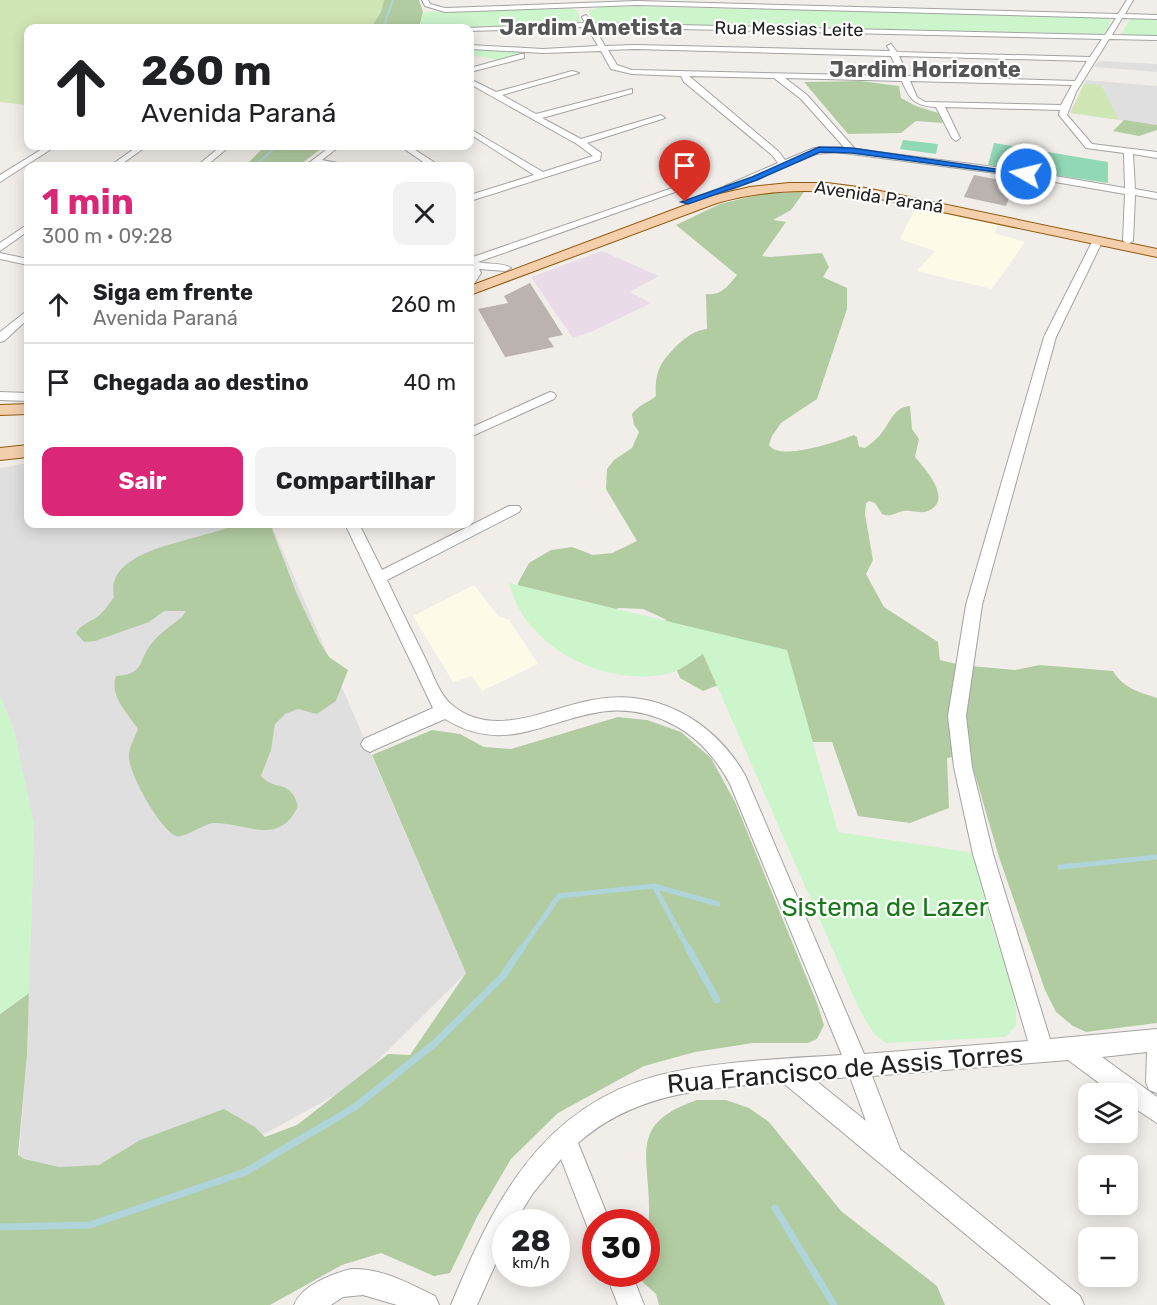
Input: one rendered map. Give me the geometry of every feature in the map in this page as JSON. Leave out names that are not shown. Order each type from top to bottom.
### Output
[{"type":"main road","name":"Avenida Paraná","points":[[474,280],[640,218],[729,188],[779,181],[850,184],[1157,248]]},
{"type":"main road","name":"Avenida Paraná","points":[[474,289],[712,200],[743,191],[774,187],[819,186],[858,190],[1157,253]]},
{"type":"main road","points":[[0,410],[24,409]]},
{"type":"main road","points":[[0,454],[24,451]]},
{"type":"street","points":[[425,0],[427,5],[440,10],[570,2],[582,4],[635,2],[707,6],[1157,17]]},
{"type":"street","points":[[509,0],[514,7]]},
{"type":"street","points":[[869,0],[873,9]]},
{"type":"street","points":[[1064,110],[1076,86],[1130,0]]},
{"type":"street","points":[[582,4],[589,25],[618,69],[684,74],[1046,83],[1076,86]]},
{"type":"street","name":"Rua Messias Leite","points":[[474,29],[589,25],[1157,38]]},
{"type":"street","points":[[885,31],[915,100],[923,104],[1064,110],[1089,146],[1157,155]]},
{"type":"street","points":[[1147,38],[1157,49]]},
{"type":"street","points":[[474,47],[543,51],[634,47],[1093,59]]},
{"type":"street","points":[[474,69],[521,56]]},
{"type":"street","points":[[494,95],[574,73]]},
{"type":"street","points":[[684,74],[687,80],[775,153],[784,164]]},
{"type":"street","points":[[777,76],[804,97],[852,151]]},
{"type":"street","points":[[803,77],[798,78],[795,82],[804,97]]},
{"type":"street","points":[[474,83],[580,142],[598,155],[597,158],[474,194]]},
{"type":"street","points":[[535,117],[629,91]]},
{"type":"street","points":[[940,106],[956,138]]},
{"type":"street","points":[[580,142],[661,118]]},
{"type":"street","points":[[474,133],[541,175]]},
{"type":"street","points":[[729,188],[819,149],[852,151],[1026,174],[1157,196]]},
{"type":"street","points":[[27,162],[46,150]]},
{"type":"street","points":[[120,162],[137,150]]},
{"type":"street","points":[[206,162],[221,150]]},
{"type":"street","points":[[314,162],[330,150]]},
{"type":"street","points":[[410,150],[429,162]]},
{"type":"street","points":[[1128,152],[1130,191],[1128,241]]},
{"type":"street","points":[[326,153],[336,162]]},
{"type":"street","points":[[775,153],[791,158],[800,157]]},
{"type":"street","points":[[0,179],[24,164]]},
{"type":"street","points":[[0,168],[24,172]]},
{"type":"street","points":[[474,261],[684,187]]},
{"type":"street","points":[[0,248],[24,230]]},
{"type":"street","points":[[1042,1051],[983,854],[963,767],[957,716],[974,605],[1050,337],[1098,240]]},
{"type":"street","points":[[0,256],[24,261]]},
{"type":"street","points":[[474,263],[487,268],[506,268]]},
{"type":"street","points":[[0,338],[24,317]]},
{"type":"street","points":[[0,396],[24,397]]},
{"type":"street","points":[[474,431],[550,396]]},
{"type":"street","points":[[378,578],[514,509]]},
{"type":"street","points":[[354,528],[430,688],[445,711],[486,728],[505,729],[526,726],[607,704],[628,704],[668,715],[702,734],[731,764],[857,1065],[890,1155]]},
{"type":"street","points":[[370,744],[445,711]]},
{"type":"street","name":"Rua Francisco de Assis Torres","points":[[464,1305],[496,1229],[542,1161],[564,1138],[608,1106],[640,1091],[674,1082],[785,1070],[1072,1049],[1157,1040]]},
{"type":"street","points":[[1072,1049],[1157,1111]]},
{"type":"street","points":[[1157,1056],[1157,1082]]},
{"type":"street","points":[[785,1070],[1071,1305]]},
{"type":"street","points":[[564,1138],[593,1209]]},
{"type":"street","points":[[307,1305],[340,1286],[362,1281],[380,1284],[426,1305]]},
{"type":"street","points":[[624,1287],[632,1305]]},
{"type":"shaded area","points":[[1099,61],[1157,64],[1157,72],[1094,67]]},
{"type":"shaded area","points":[[1086,80],[1157,86],[1157,125],[1119,120],[1101,86],[1084,84]]},
{"type":"shaded area","points":[[916,207],[998,225],[994,233],[1025,242],[992,289],[917,271],[935,251],[900,239]]},
{"type":"shaded area","points":[[602,251],[659,276],[630,292],[651,303],[593,331],[573,338],[531,277]]},
{"type":"shaded area","points":[[24,464],[24,528],[273,528],[466,973],[353,1085],[236,1150],[15,1201],[27,1055],[34,825],[14,731],[0,696],[0,468]]},
{"type":"shaded area","points":[[474,585],[498,616],[509,620],[538,664],[482,691],[472,676],[453,682],[413,616]]},
{"type":"green space","points":[[0,0],[384,0],[381,13],[374,24],[24,24],[24,105],[0,102]]},
{"type":"green space","points":[[384,0],[419,0],[423,12],[420,24],[374,24],[381,12]]},
{"type":"green space","points":[[604,6],[1097,16],[1111,20],[1106,33],[1102,34],[599,24],[591,21],[589,10]]},
{"type":"green space","points":[[568,7],[578,11],[579,22],[474,27],[474,24],[420,24],[423,12]]},
{"type":"green space","points":[[1131,18],[1157,18],[1157,36],[1120,35]]},
{"type":"green space","points":[[474,49],[515,51],[522,54],[497,60],[474,56]]},
{"type":"green space","points":[[860,81],[899,86],[901,98],[938,113],[943,123],[916,121],[901,133],[848,134],[804,82]]},
{"type":"green space","points":[[1084,84],[1101,85],[1119,120],[1070,113]]},
{"type":"green space","points":[[1124,120],[1157,125],[1157,130],[1139,136],[1113,131]]},
{"type":"green space","points":[[903,140],[938,144],[936,154],[900,149]]},
{"type":"green space","points":[[994,143],[1108,162],[1108,183],[988,165]]},
{"type":"green space","points":[[261,150],[320,150],[303,162],[249,162]]},
{"type":"green space","points":[[804,192],[791,210],[773,220],[786,222],[762,256],[822,253],[829,267],[823,277],[847,288],[847,309],[817,399],[781,423],[769,445],[775,450],[797,451],[854,435],[857,437],[859,447],[865,448],[878,437],[900,409],[910,406],[912,429],[919,439],[915,457],[935,484],[938,500],[935,506],[928,511],[904,511],[888,515],[882,514],[875,503],[869,501],[866,503],[865,514],[873,560],[866,574],[884,607],[938,642],[940,660],[961,665],[1015,670],[1040,665],[1113,671],[1122,682],[1157,698],[1157,1023],[1086,1032],[1073,1026],[1056,1012],[1045,990],[999,857],[969,754],[947,758],[949,808],[910,823],[858,816],[832,742],[808,742],[726,682],[703,691],[680,678],[672,658],[676,637],[665,619],[643,609],[619,608],[597,615],[518,596],[518,583],[529,563],[551,550],[572,547],[593,555],[612,553],[637,541],[606,489],[607,469],[614,460],[632,448],[639,432],[634,425],[632,414],[656,396],[656,380],[662,363],[676,346],[694,333],[707,329],[706,294],[720,292],[737,275],[676,225],[720,204],[762,194]]},
{"type":"green space","points":[[226,528],[272,528],[298,597],[320,643],[329,657],[348,670],[336,701],[317,714],[298,709],[285,714],[275,724],[271,750],[261,776],[272,784],[286,788],[295,797],[298,806],[290,819],[282,826],[262,830],[214,823],[176,836],[154,812],[133,774],[129,752],[138,729],[117,698],[115,683],[116,676],[132,673],[140,666],[152,643],[186,611],[164,611],[149,622],[95,641],[84,642],[76,633],[100,615],[114,597],[115,580],[124,566],[160,548]]},
{"type":"green space","name":"Sistema de Lazer","points":[[509,583],[787,650],[838,832],[974,853],[988,913],[1012,986],[1016,1026],[1005,1037],[886,1043],[874,1034],[859,1009],[703,654],[682,668],[667,674],[643,676],[618,674],[593,668],[549,643],[531,626],[518,606]]},
{"type":"green space","points":[[0,696],[14,731],[34,825],[29,993],[0,1014]]},
{"type":"green space","points":[[618,717],[647,720],[681,732],[711,758],[735,802],[817,1003],[824,1025],[817,1039],[808,1043],[753,1043],[695,1052],[644,1066],[558,1113],[511,1159],[477,1217],[450,1273],[434,1276],[381,1253],[342,1265],[270,1305],[0,1305],[0,1014],[29,993],[27,1055],[18,1155],[24,1159],[59,1167],[99,1165],[140,1140],[224,1109],[255,1127],[265,1137],[297,1125],[388,1054],[410,1055],[466,973],[372,755],[432,730],[460,734],[484,747],[511,749]]},
{"type":"green space","points":[[697,1100],[726,1100],[749,1108],[769,1122],[841,1211],[937,1286],[945,1305],[659,1305],[656,1294],[648,1287],[660,1287],[660,1209],[649,1209],[647,1144],[651,1131],[660,1120],[675,1109]]},
{"type":"building","points":[[974,175],[1015,183],[1006,206],[964,197]]},
{"type":"building","points":[[530,283],[563,335],[548,338],[554,347],[505,357],[478,309],[508,303],[504,296]]},
{"type":"waterway","points":[[384,24],[393,0]]},
{"type":"waterway","points":[[259,162],[273,150]]},
{"type":"waterway","points":[[1060,867],[1157,857]]},
{"type":"waterway","points":[[521,950],[559,896],[654,886]]},
{"type":"waterway","points":[[654,886],[718,904]]},
{"type":"waterway","points":[[654,886],[689,950]]},
{"type":"waterway","points":[[0,1227],[90,1225],[245,1172],[355,1107],[435,1043],[503,976],[522,948]]},
{"type":"waterway","points":[[688,948],[717,1000]]},
{"type":"waterway","points":[[775,1208],[834,1305]]},
{"type":"district","name":"Jardim Ametista","points":[[591,27]]},
{"type":"district","name":"Jardim Horizonte","points":[[925,69]]},
{"type":"route","points":[[685,202],[755,178],[819,149],[836,149],[1026,174]]}]
